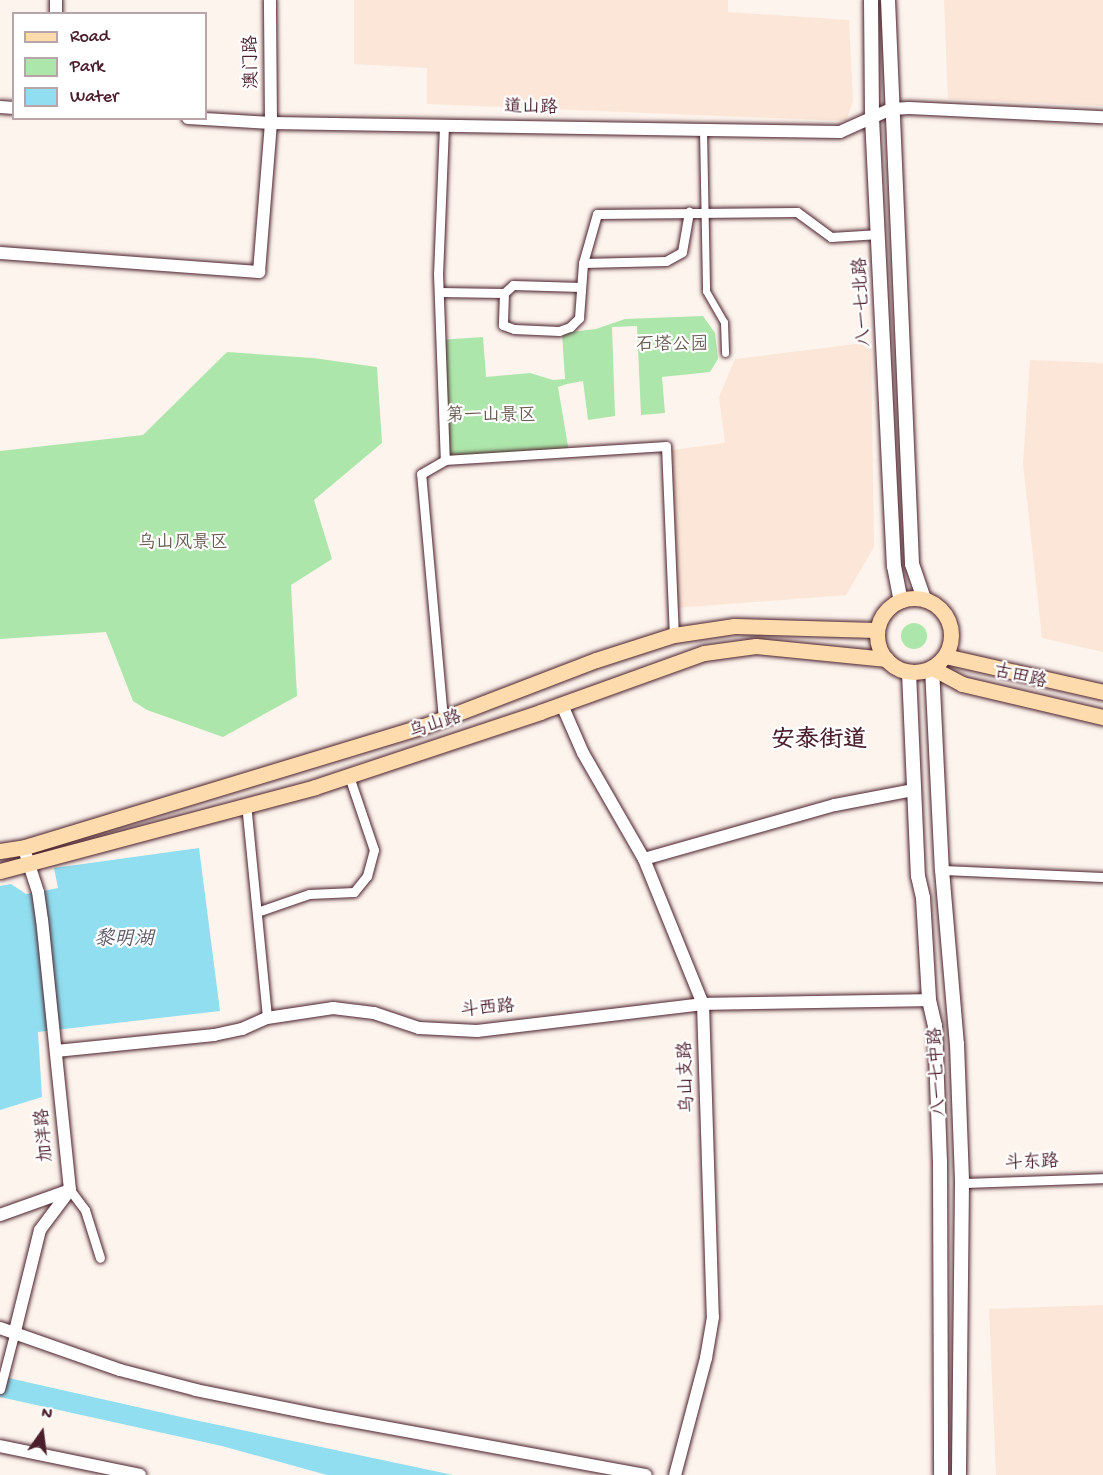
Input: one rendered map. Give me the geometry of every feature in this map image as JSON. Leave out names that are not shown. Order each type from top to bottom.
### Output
[{"type":"main road","name":"八一七北路","points":[[870,0],[872,118],[894,566],[901,601]]},
{"type":"main road","points":[[888,0],[912,564],[924,600]]},
{"type":"main road","points":[[924,600],[935,604],[950,622],[951,646],[945,656],[932,668],[909,672],[892,665],[886,659],[878,640],[878,630],[885,612],[901,601],[924,600]]},
{"type":"main road","name":"乌山路","points":[[0,851],[25,847],[253,780],[443,719],[596,660],[674,635],[734,626],[878,630]]},
{"type":"main road","name":"乌山路","points":[[0,871],[28,866],[246,803],[349,776],[562,705],[704,653],[756,646],[886,659]]},
{"type":"main road","name":"古田路","points":[[945,656],[1103,692]]},
{"type":"main road","name":"古田路","points":[[932,668],[962,684],[1103,717]]},
{"type":"main road","name":"八一七中路","points":[[932,668],[942,870],[957,1044],[962,1183],[959,1475]]},
{"type":"main road","name":"八一七中路","points":[[909,672],[913,790],[929,1000],[935,1026],[940,1161],[941,1475]]},
{"type":"street","name":"澳门路","points":[[0,253],[259,272],[271,123],[270,0]]},
{"type":"street","name":"道山路","points":[[207,119],[271,123],[840,132],[891,109]]},
{"type":"street","points":[[891,109],[1103,117]]},
{"type":"street","points":[[444,126],[439,292],[446,460]]},
{"type":"street","points":[[703,130],[702,212],[706,291],[724,322],[724,353]]},
{"type":"street","points":[[583,263],[666,261],[682,252],[689,212]]},
{"type":"street","points":[[504,293],[503,325],[514,329],[559,331],[570,327],[579,318],[583,263],[597,213],[797,212],[831,237],[879,234]]},
{"type":"street","points":[[439,292],[504,293],[513,285],[581,287]]},
{"type":"street","points":[[443,719],[421,474],[446,460],[666,446],[674,635]]},
{"type":"street","name":"乌山支路","points":[[562,705],[584,753],[644,859],[703,1004],[713,1317],[706,1358],[675,1475]]},
{"type":"street","points":[[257,912],[309,894],[354,892],[367,876],[374,850],[349,776]]},
{"type":"street","points":[[644,859],[835,805],[913,790]]},
{"type":"street","points":[[246,803],[267,1018]]},
{"type":"street","name":"加洋路","points":[[25,847],[28,866],[38,892],[70,1190]]},
{"type":"street","points":[[942,870],[1103,877]]},
{"type":"street","name":"斗西路","points":[[56,1051],[214,1035],[242,1029],[267,1018],[312,1010],[353,1009],[397,1019],[418,1028],[477,1031],[703,1004],[929,1000]]},
{"type":"street","name":"斗东路","points":[[962,1183],[1103,1178]]},
{"type":"street","points":[[0,1215],[70,1190]]},
{"type":"street","points":[[70,1190],[85,1210],[100,1258]]},
{"type":"street","points":[[0,1389],[40,1230],[70,1190]]},
{"type":"street","points":[[0,1328],[15,1331],[120,1370],[196,1390],[329,1417],[646,1475]]},
{"type":"street","points":[[0,1446],[140,1475]]},
{"type":"shaded area","points":[[354,0],[728,0],[728,12],[849,20],[853,101],[846,121],[427,104],[427,68],[354,64]]},
{"type":"shaded area","points":[[944,0],[1103,0],[1103,106],[948,99]]},
{"type":"shaded area","points":[[871,342],[874,547],[846,595],[677,608],[672,450],[725,443],[719,397],[735,359]]},
{"type":"shaded area","points":[[1030,360],[1103,363],[1103,652],[1042,638],[1023,464]]},
{"type":"shaded area","points":[[1103,1305],[1103,1475],[996,1475],[989,1309]]},
{"type":"green space","points":[[703,316],[715,333],[718,359],[710,372],[662,377],[665,413],[641,415],[637,326],[612,327],[615,416],[588,420],[583,381],[567,384],[558,387],[569,452],[445,460],[440,340],[483,337],[486,377],[530,373],[553,380],[565,379],[562,333],[596,329],[625,319]]},
{"type":"green space","name":"乌山风景区","points":[[227,352],[313,358],[377,367],[382,443],[314,500],[332,559],[291,585],[297,696],[223,737],[147,710],[133,701],[106,632],[0,639],[0,451],[143,435]]},
{"type":"green space","points":[[914,623],[923,627],[927,636],[923,645],[914,649],[905,645],[901,636],[905,627]]},
{"type":"water","name":"黎明湖","points":[[199,848],[220,1011],[38,1032],[42,1097],[0,1110],[0,886],[11,884],[26,894],[38,892],[58,888],[54,868]]},
{"type":"water","points":[[0,1376],[453,1475],[327,1475],[222,1446],[0,1397]]},
{"type":"district","name":"安泰街道","points":[[819,742]]},
{"type":"park label","name":"石塔公园","points":[[672,346]]},
{"type":"park label","name":"第一山景区","points":[[491,417]]}]
